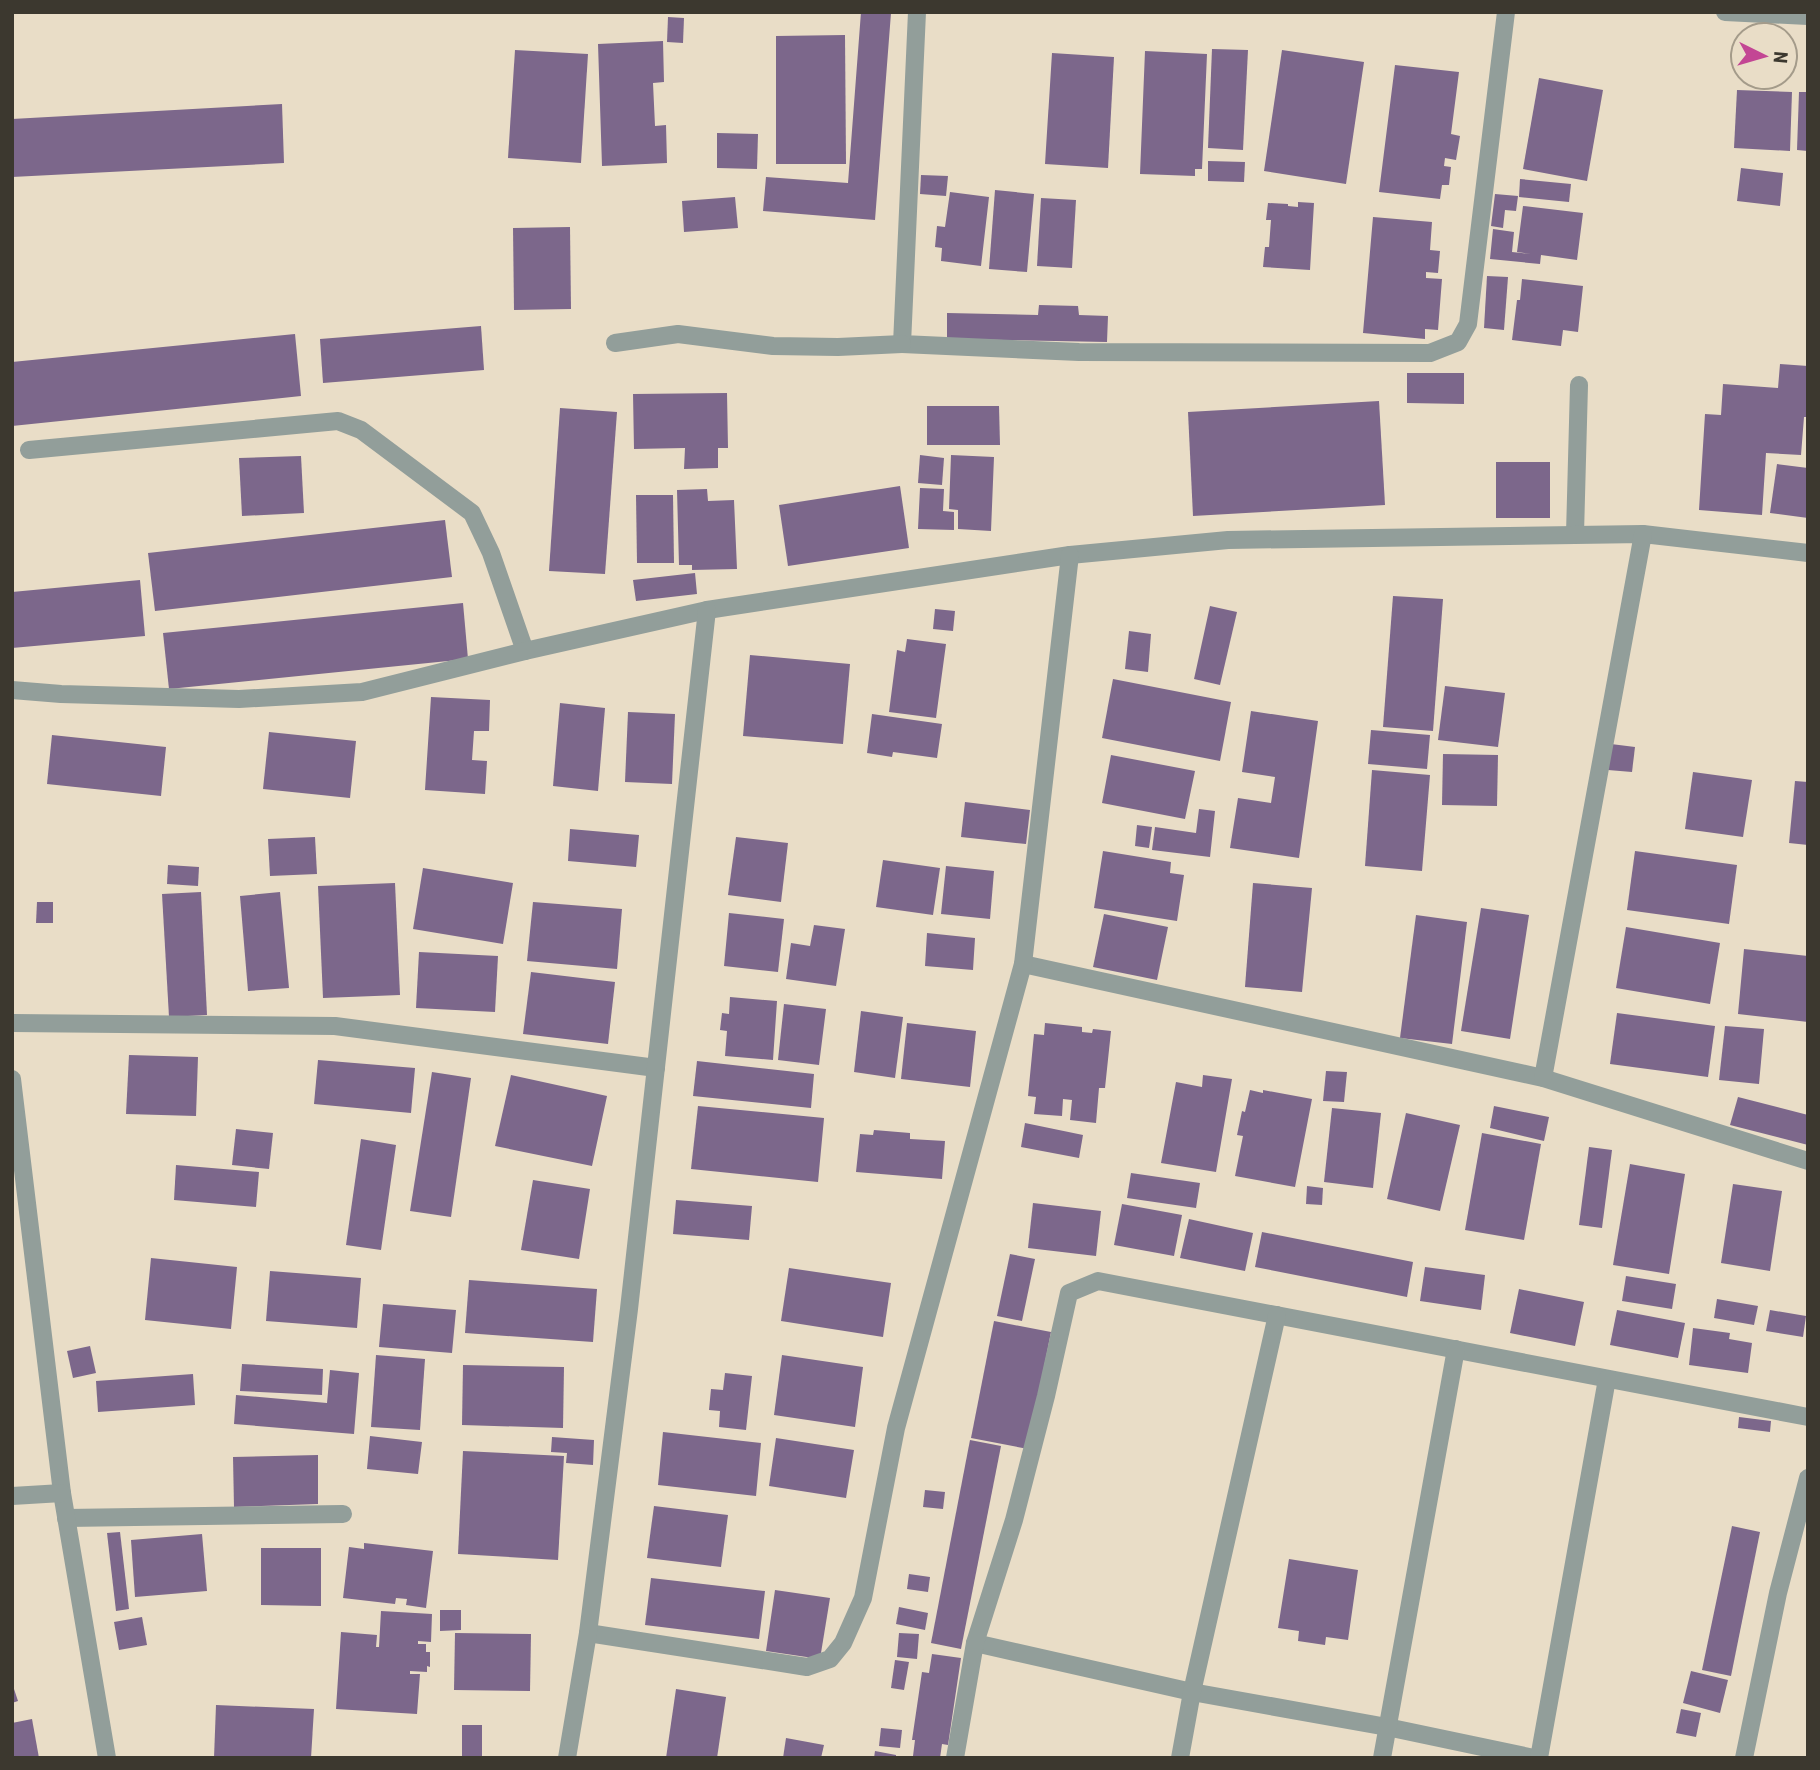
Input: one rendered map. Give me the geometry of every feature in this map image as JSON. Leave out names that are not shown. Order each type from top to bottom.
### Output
[{"type":"street","points":[[902,344],[918,12]]},
{"type":"street","points":[[615,343],[678,334],[773,345],[838,347],[902,344],[1079,352],[1430,353],[1458,342],[1468,324],[1506,12]]},
{"type":"street","points":[[1725,12],[1808,16]]},
{"type":"street","points":[[1575,534],[1579,385]]},
{"type":"street","points":[[29,450],[338,421],[361,429],[472,513],[491,554],[525,651]]},
{"type":"street","points":[[1543,1078],[1643,534]]},
{"type":"street","points":[[12,690],[239,699],[362,691],[707,610],[1070,555],[1228,540],[1643,534],[1808,553]]},
{"type":"street","points":[[588,1633],[807,1667],[830,1659],[844,1643],[863,1598],[896,1428],[1023,964],[1070,555]]},
{"type":"street","points":[[567,1758],[588,1633],[629,1309],[707,610]]},
{"type":"street","points":[[1023,964],[1543,1078],[1808,1161]]},
{"type":"street","points":[[12,1023],[335,1026],[656,1068]]},
{"type":"street","points":[[12,1079],[62,1493],[107,1758]]},
{"type":"street","points":[[956,1758],[975,1643],[1014,1520],[1069,1293],[1098,1281],[1808,1417]]},
{"type":"street","points":[[1180,1758],[1192,1692],[1277,1315]]},
{"type":"street","points":[[1382,1758],[1456,1349]]},
{"type":"street","points":[[975,1643],[1192,1692],[1387,1727],[1536,1758],[1607,1379]]},
{"type":"street","points":[[1744,1758],[1778,1593],[1808,1478]]},
{"type":"street","points":[[12,1496],[62,1493]]},
{"type":"street","points":[[66,1518],[343,1514]]},
{"type":"building","points":[[861,12],[891,13],[875,220],[763,211],[766,177],[848,183]]},
{"type":"building","points":[[668,17],[684,18],[683,43],[667,42]]},
{"type":"building","points":[[845,35],[846,164],[776,164],[776,36]]},
{"type":"building","points":[[663,41],[664,82],[653,83],[655,126],[666,125],[667,163],[602,166],[598,44]]},
{"type":"building","points":[[1212,49],[1248,50],[1243,150],[1208,148]]},
{"type":"building","points":[[515,50],[588,54],[581,163],[508,158]]},
{"type":"building","points":[[1282,50],[1364,62],[1346,184],[1264,171]]},
{"type":"building","points":[[1145,51],[1207,54],[1202,169],[1195,169],[1195,176],[1140,174]]},
{"type":"building","points":[[1052,53],[1114,57],[1108,168],[1045,164]]},
{"type":"building","points":[[1395,65],[1459,72],[1451,134],[1460,136],[1456,160],[1445,158],[1444,166],[1451,167],[1449,185],[1442,185],[1440,199],[1379,192]]},
{"type":"building","points":[[1539,78],[1603,90],[1587,181],[1523,169]]},
{"type":"building","points":[[1737,91],[1792,92],[1790,151],[1734,148]]},
{"type":"building","points":[[1799,92],[1808,92],[1808,151],[1797,150]]},
{"type":"building","points":[[282,104],[284,163],[12,177],[12,119]]},
{"type":"building","points":[[717,133],[758,134],[757,169],[717,168]]},
{"type":"building","points":[[1208,161],[1245,162],[1244,182],[1208,181]]},
{"type":"building","points":[[1741,168],[1783,173],[1780,206],[1737,201]]},
{"type":"building","points":[[921,175],[948,176],[946,196],[920,194]]},
{"type":"building","points":[[1520,179],[1571,184],[1569,202],[1519,197]]},
{"type":"building","points":[[995,190],[1034,194],[1027,272],[989,269]]},
{"type":"building","points":[[950,192],[989,197],[981,266],[941,261],[942,248],[935,247],[937,226],[945,227]]},
{"type":"building","points":[[1495,194],[1518,196],[1516,211],[1505,210],[1503,228],[1491,226]]},
{"type":"building","points":[[735,197],[738,228],[684,232],[682,201]]},
{"type":"building","points":[[1041,198],[1076,200],[1072,268],[1037,266]]},
{"type":"building","points":[[1298,202],[1314,203],[1310,270],[1263,267],[1265,247],[1269,247],[1271,220],[1266,220],[1268,203],[1298,207]]},
{"type":"building","points":[[1523,206],[1583,213],[1577,260],[1541,255],[1540,264],[1490,259],[1493,229],[1514,232],[1512,252],[1531,254],[1517,252]]},
{"type":"building","points":[[1373,217],[1432,222],[1430,250],[1440,251],[1438,273],[1426,272],[1426,278],[1442,279],[1438,330],[1425,329],[1425,339],[1363,333]]},
{"type":"building","points":[[570,227],[571,309],[514,310],[513,228]]},
{"type":"building","points":[[1487,276],[1508,277],[1504,330],[1484,328]]},
{"type":"building","points":[[1522,279],[1583,286],[1578,332],[1563,330],[1561,346],[1512,340]]},
{"type":"building","points":[[1039,305],[1078,306],[1079,315],[1108,316],[1107,342],[947,339],[947,313],[1038,315]]},
{"type":"building","points":[[481,326],[484,370],[323,383],[320,339]]},
{"type":"building","points":[[295,334],[301,396],[12,426],[12,362]]},
{"type":"building","points":[[1780,364],[1808,366],[1808,417],[1804,417],[1801,455],[1766,453],[1762,515],[1699,510],[1705,414],[1721,415],[1723,384],[1778,388]]},
{"type":"building","points":[[1407,373],[1464,373],[1464,404],[1407,403]]},
{"type":"building","points":[[727,393],[728,448],[718,448],[718,468],[684,469],[685,448],[634,449],[633,394]]},
{"type":"building","points":[[1379,401],[1385,505],[1193,516],[1188,412]]},
{"type":"building","points":[[927,406],[999,406],[1000,445],[927,445]]},
{"type":"building","points":[[560,408],[617,412],[605,574],[549,571]]},
{"type":"building","points":[[920,455],[944,458],[942,485],[918,483]]},
{"type":"building","points":[[951,455],[994,457],[991,531],[958,529],[958,510],[949,509]]},
{"type":"building","points":[[301,456],[304,513],[242,516],[239,458]]},
{"type":"building","points":[[1496,462],[1550,462],[1550,518],[1496,518]]},
{"type":"building","points":[[1777,464],[1808,468],[1808,518],[1770,513]]},
{"type":"building","points":[[900,486],[909,548],[788,566],[779,505]]},
{"type":"building","points":[[920,488],[944,489],[943,511],[954,512],[954,530],[918,529]]},
{"type":"building","points":[[707,489],[708,501],[734,500],[737,569],[692,570],[692,565],[679,565],[677,490]]},
{"type":"building","points":[[636,495],[673,495],[674,563],[637,563]]},
{"type":"building","points":[[445,520],[452,577],[155,611],[148,553]]},
{"type":"building","points":[[695,573],[697,594],[636,601],[633,580]]},
{"type":"building","points":[[140,580],[145,636],[12,648],[12,592]]},
{"type":"building","points":[[1393,596],[1443,599],[1433,731],[1383,727]]},
{"type":"building","points":[[463,603],[468,659],[169,689],[163,633]]},
{"type":"building","points":[[1210,606],[1237,612],[1220,685],[1194,679]]},
{"type":"building","points":[[935,609],[955,611],[953,631],[933,629]]},
{"type":"building","points":[[1129,631],[1151,634],[1148,672],[1125,669]]},
{"type":"building","points":[[907,639],[946,644],[936,718],[889,712],[897,650],[905,652]]},
{"type":"building","points":[[750,655],[850,664],[843,744],[743,736]]},
{"type":"building","points":[[1113,679],[1231,702],[1220,761],[1102,738]]},
{"type":"building","points":[[1445,686],[1505,693],[1498,747],[1438,740]]},
{"type":"building","points":[[431,697],[490,700],[489,731],[474,731],[472,760],[487,761],[485,794],[425,790]]},
{"type":"building","points":[[560,703],[605,708],[598,791],[553,786]]},
{"type":"building","points":[[1251,711],[1318,721],[1299,858],[1230,848],[1238,798],[1271,803],[1275,777],[1242,772]]},
{"type":"building","points":[[628,712],[675,714],[672,784],[625,782]]},
{"type":"building","points":[[872,714],[942,724],[937,758],[893,752],[892,757],[867,753]]},
{"type":"building","points":[[1371,730],[1430,735],[1427,769],[1368,764]]},
{"type":"building","points":[[269,732],[356,741],[350,798],[263,789]]},
{"type":"building","points":[[52,735],[166,747],[161,796],[47,784]]},
{"type":"building","points":[[1611,744],[1635,747],[1632,772],[1608,770]]},
{"type":"building","points":[[1443,754],[1498,755],[1497,806],[1442,805]]},
{"type":"building","points":[[1111,755],[1195,771],[1185,819],[1102,803]]},
{"type":"building","points":[[1372,770],[1430,775],[1422,871],[1365,866]]},
{"type":"building","points":[[1693,772],[1752,780],[1743,837],[1685,829]]},
{"type":"building","points":[[1795,781],[1808,782],[1808,845],[1789,843]]},
{"type":"building","points":[[965,802],[1030,810],[1026,844],[961,837]]},
{"type":"building","points":[[1199,809],[1215,811],[1210,857],[1152,850],[1155,827],[1196,833]]},
{"type":"building","points":[[1137,825],[1152,827],[1149,848],[1135,846]]},
{"type":"building","points":[[570,829],[639,835],[636,867],[568,861]]},
{"type":"building","points":[[315,837],[317,874],[270,876],[268,839]]},
{"type":"building","points":[[736,837],[788,843],[781,902],[728,895]]},
{"type":"building","points":[[1103,851],[1171,862],[1170,873],[1184,875],[1177,921],[1094,908]]},
{"type":"building","points":[[1635,851],[1737,865],[1729,924],[1627,910]]},
{"type":"building","points":[[883,860],[940,868],[933,915],[876,907]]},
{"type":"building","points":[[168,865],[199,867],[198,886],[167,884]]},
{"type":"building","points":[[946,866],[994,871],[990,919],[941,914]]},
{"type":"building","points":[[423,868],[513,883],[503,944],[413,929]]},
{"type":"building","points":[[395,883],[400,995],[323,998],[318,886]]},
{"type":"building","points":[[1253,883],[1312,888],[1302,992],[1245,987]]},
{"type":"building","points":[[201,892],[207,1015],[169,1017],[162,894]]},
{"type":"building","points":[[280,892],[289,988],[248,991],[240,896]]},
{"type":"building","points":[[37,902],[53,902],[53,923],[36,923]]},
{"type":"building","points":[[533,902],[622,909],[617,969],[527,961]]},
{"type":"building","points":[[1481,908],[1529,915],[1510,1039],[1461,1031]]},
{"type":"building","points":[[729,913],[784,919],[778,972],[724,966]]},
{"type":"building","points":[[1104,914],[1168,927],[1157,980],[1093,967]]},
{"type":"building","points":[[1416,915],[1467,922],[1452,1044],[1400,1038]]},
{"type":"building","points":[[814,925],[845,929],[836,986],[786,979],[791,943],[810,946]]},
{"type":"building","points":[[1626,927],[1720,943],[1710,1004],[1616,988]]},
{"type":"building","points":[[927,933],[975,938],[973,970],[925,966]]},
{"type":"building","points":[[1744,949],[1808,956],[1808,1022],[1738,1014]]},
{"type":"building","points":[[419,952],[498,956],[495,1012],[416,1008]]},
{"type":"building","points":[[531,972],[615,982],[608,1044],[523,1034]]},
{"type":"building","points":[[730,997],[777,1001],[773,1060],[725,1056],[727,1031],[720,1030],[722,1013],[729,1014]]},
{"type":"building","points":[[784,1004],[826,1009],[819,1065],[778,1060]]},
{"type":"building","points":[[861,1011],[903,1017],[895,1078],[854,1072]]},
{"type":"building","points":[[1617,1013],[1715,1026],[1708,1077],[1610,1064]]},
{"type":"building","points":[[907,1023],[976,1031],[970,1087],[901,1079]]},
{"type":"building","points":[[1045,1023],[1082,1027],[1082,1032],[1092,1033],[1093,1029],[1111,1031],[1105,1088],[1099,1088],[1096,1123],[1070,1120],[1072,1100],[1063,1099],[1062,1116],[1034,1114],[1036,1097],[1028,1096],[1034,1034],[1044,1035]]},
{"type":"building","points":[[1725,1026],[1764,1029],[1759,1084],[1719,1080]]},
{"type":"building","points":[[129,1055],[198,1057],[196,1116],[126,1114]]},
{"type":"building","points":[[318,1060],[415,1068],[411,1113],[314,1104]]},
{"type":"building","points":[[697,1061],[814,1074],[811,1108],[693,1096]]},
{"type":"building","points":[[1326,1071],[1347,1072],[1344,1102],[1323,1101]]},
{"type":"building","points":[[432,1072],[471,1078],[451,1217],[410,1211]]},
{"type":"building","points":[[511,1075],[607,1096],[592,1166],[495,1146]]},
{"type":"building","points":[[1203,1075],[1232,1079],[1216,1172],[1161,1163],[1176,1082],[1202,1087]]},
{"type":"building","points":[[1250,1090],[1312,1099],[1295,1187],[1235,1176],[1243,1136],[1237,1135]]},
{"type":"building","points":[[1738,1097],[1808,1115],[1808,1145],[1730,1125]]},
{"type":"building","points":[[698,1106],[824,1118],[818,1182],[691,1169]]},
{"type":"building","points":[[1494,1106],[1549,1117],[1544,1141],[1490,1128]]},
{"type":"building","points":[[1332,1108],[1381,1113],[1373,1188],[1324,1182]]},
{"type":"building","points":[[1406,1113],[1460,1125],[1440,1211],[1387,1199]]},
{"type":"building","points":[[1025,1123],[1083,1135],[1079,1158],[1021,1147]]},
{"type":"building","points":[[236,1129],[273,1133],[269,1169],[232,1165]]},
{"type":"building","points":[[874,1130],[910,1133],[910,1139],[945,1141],[942,1179],[856,1172],[860,1134],[873,1135]]},
{"type":"building","points":[[1482,1133],[1541,1144],[1524,1240],[1465,1230]]},
{"type":"building","points":[[361,1139],[396,1145],[381,1250],[346,1245]]},
{"type":"building","points":[[1589,1147],[1612,1150],[1602,1228],[1579,1225]]},
{"type":"building","points":[[1630,1164],[1685,1174],[1669,1274],[1613,1265]]},
{"type":"building","points":[[176,1165],[259,1172],[256,1207],[174,1200]]},
{"type":"building","points":[[1131,1173],[1200,1183],[1196,1208],[1127,1198]]},
{"type":"building","points":[[533,1180],[590,1189],[579,1259],[521,1250]]},
{"type":"building","points":[[1733,1184],[1782,1191],[1770,1271],[1721,1263]]},
{"type":"building","points":[[1307,1186],[1323,1188],[1322,1205],[1306,1204]]},
{"type":"building","points":[[676,1200],[752,1206],[749,1240],[673,1234]]},
{"type":"building","points":[[1033,1203],[1101,1211],[1096,1256],[1028,1248]]},
{"type":"building","points":[[1122,1204],[1182,1215],[1174,1256],[1114,1245]]},
{"type":"building","points":[[1189,1219],[1253,1233],[1245,1271],[1180,1258]]},
{"type":"building","points":[[1262,1232],[1413,1262],[1407,1297],[1255,1267]]},
{"type":"building","points":[[1010,1254],[1035,1259],[1022,1321],[997,1316]]},
{"type":"building","points":[[151,1258],[237,1267],[231,1329],[145,1320]]},
{"type":"building","points":[[1425,1267],[1485,1275],[1481,1310],[1420,1301]]},
{"type":"building","points":[[789,1268],[891,1283],[883,1337],[781,1321]]},
{"type":"building","points":[[270,1271],[361,1278],[357,1328],[266,1321]]},
{"type":"building","points":[[1626,1276],[1676,1284],[1672,1309],[1622,1301]]},
{"type":"building","points":[[469,1280],[597,1289],[593,1342],[465,1333]]},
{"type":"building","points":[[1519,1289],[1584,1302],[1575,1346],[1510,1333]]},
{"type":"building","points":[[1717,1299],[1758,1306],[1754,1325],[1714,1318]]},
{"type":"building","points":[[383,1304],[456,1310],[452,1353],[379,1347]]},
{"type":"building","points":[[1617,1310],[1685,1323],[1678,1358],[1610,1345]]},
{"type":"building","points":[[1770,1310],[1806,1316],[1803,1337],[1766,1331]]},
{"type":"building","points":[[994,1321],[1051,1332],[1028,1449],[971,1438]]},
{"type":"building","points":[[1693,1328],[1730,1333],[1729,1339],[1752,1343],[1748,1373],[1689,1365]]},
{"type":"building","points":[[90,1346],[96,1373],[73,1378],[67,1351]]},
{"type":"building","points":[[376,1355],[425,1359],[420,1430],[371,1427]]},
{"type":"building","points":[[782,1355],[863,1367],[855,1427],[774,1415]]},
{"type":"building","points":[[242,1364],[323,1369],[322,1395],[240,1391]]},
{"type":"building","points":[[463,1365],[564,1367],[563,1428],[462,1425]]},
{"type":"building","points":[[330,1370],[359,1373],[354,1434],[234,1424],[236,1395],[327,1403]]},
{"type":"building","points":[[725,1373],[752,1376],[746,1430],[719,1427],[720,1411],[709,1410],[711,1389],[723,1390]]},
{"type":"building","points":[[193,1374],[195,1405],[98,1412],[96,1381]]},
{"type":"building","points":[[1739,1417],[1771,1421],[1770,1432],[1738,1428]]},
{"type":"building","points":[[663,1432],[761,1443],[756,1496],[658,1485]]},
{"type":"building","points":[[370,1436],[422,1442],[418,1474],[367,1469]]},
{"type":"building","points":[[552,1437],[594,1440],[593,1465],[566,1463],[567,1453],[551,1452]]},
{"type":"building","points":[[776,1438],[854,1450],[846,1498],[769,1486]]},
{"type":"building","points":[[970,1440],[1001,1446],[961,1649],[931,1643]]},
{"type":"building","points":[[463,1451],[564,1456],[558,1560],[458,1554]]},
{"type":"building","points":[[318,1455],[318,1504],[234,1507],[233,1457]]},
{"type":"building","points":[[925,1490],[945,1492],[943,1509],[923,1507]]},
{"type":"building","points":[[654,1506],[728,1515],[721,1567],[647,1558]]},
{"type":"building","points":[[1732,1526],[1760,1532],[1731,1676],[1702,1670]]},
{"type":"building","points":[[120,1532],[129,1609],[116,1611],[107,1533]]},
{"type":"building","points":[[202,1534],[207,1591],[135,1597],[131,1540]]},
{"type":"building","points":[[364,1543],[433,1551],[426,1608],[406,1605],[407,1599],[396,1598],[395,1604],[343,1598],[349,1547],[364,1549]]},
{"type":"building","points":[[261,1548],[321,1548],[321,1606],[261,1605]]},
{"type":"building","points":[[1289,1559],[1358,1570],[1348,1640],[1326,1637],[1325,1645],[1298,1641],[1299,1631],[1278,1628]]},
{"type":"building","points":[[909,1574],[930,1577],[928,1592],[907,1589]]},
{"type":"building","points":[[651,1578],[765,1591],[759,1639],[645,1625]]},
{"type":"building","points":[[775,1590],[830,1598],[820,1659],[766,1651]]},
{"type":"building","points":[[899,1607],[928,1613],[925,1630],[896,1624]]},
{"type":"building","points":[[440,1610],[461,1610],[461,1630],[440,1631]]},
{"type":"building","points":[[381,1611],[432,1614],[431,1642],[418,1641],[418,1644],[426,1644],[426,1652],[430,1652],[430,1667],[427,1666],[427,1672],[410,1671],[410,1674],[420,1674],[417,1714],[336,1709],[341,1632],[377,1635],[376,1647],[379,1647]]},
{"type":"building","points":[[142,1617],[147,1645],[119,1650],[114,1622]]},
{"type":"building","points":[[455,1633],[531,1634],[530,1691],[454,1690]]},
{"type":"building","points":[[899,1633],[919,1634],[917,1659],[897,1657]]},
{"type":"building","points":[[932,1654],[961,1658],[948,1745],[942,1744],[940,1758],[913,1756],[915,1740],[912,1740],[922,1672],[929,1673]]},
{"type":"building","points":[[895,1660],[909,1662],[904,1690],[891,1688]]},
{"type":"building","points":[[1691,1671],[1728,1680],[1720,1713],[1683,1703]]},
{"type":"building","points":[[12,1683],[18,1701],[12,1703]]},
{"type":"building","points":[[676,1689],[726,1697],[717,1758],[666,1758]]},
{"type":"building","points":[[216,1705],[314,1709],[311,1758],[214,1758]]},
{"type":"building","points":[[1681,1709],[1701,1713],[1696,1737],[1676,1733]]},
{"type":"building","points":[[32,1719],[39,1758],[12,1758],[12,1723]]},
{"type":"building","points":[[462,1725],[482,1725],[482,1757],[462,1757]]},
{"type":"building","points":[[881,1728],[902,1730],[900,1748],[879,1746]]},
{"type":"building","points":[[786,1738],[824,1745],[821,1758],[783,1758]]},
{"type":"building","points":[[875,1751],[896,1755],[896,1758],[874,1758]]}]
